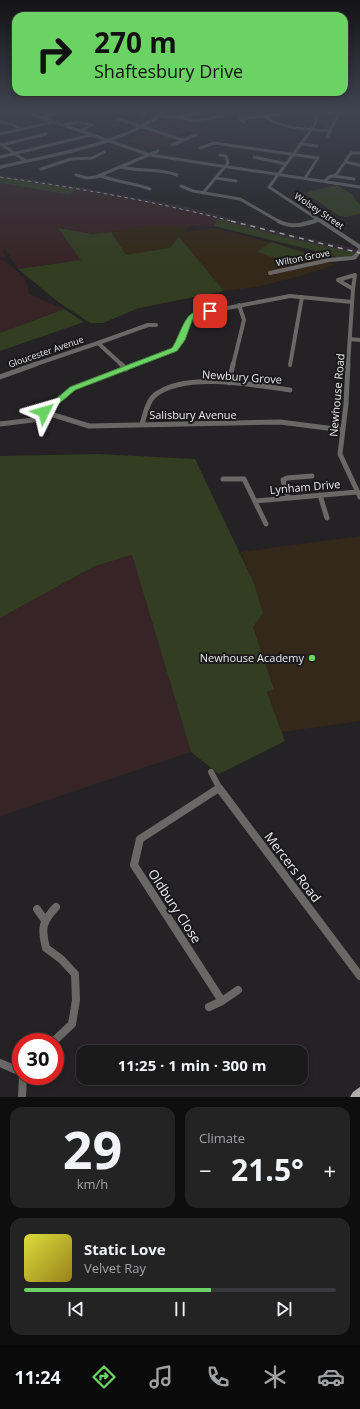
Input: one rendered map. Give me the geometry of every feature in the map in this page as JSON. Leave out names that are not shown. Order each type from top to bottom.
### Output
[{"type":"street","points":[[0,167],[21,162]]},
{"type":"street","points":[[41,169],[63,162]]},
{"type":"street","points":[[76,175],[89,178],[100,176],[133,162]]},
{"type":"street","points":[[194,168],[199,162]]},
{"type":"street","points":[[200,162],[360,187]]},
{"type":"street","points":[[203,193],[228,162]]},
{"type":"street","points":[[278,174],[286,164],[279,162]]},
{"type":"street","points":[[305,178],[315,162]]},
{"type":"street","points":[[334,176],[345,162]]},
{"type":"street","points":[[346,162],[360,165]]},
{"type":"street","points":[[121,167],[135,171],[159,170],[177,175]]},
{"type":"street","name":"Wolsey Street","points":[[278,174],[269,187],[320,220],[360,249]]},
{"type":"street","points":[[100,176],[118,182],[139,185],[150,189]]},
{"type":"street","points":[[325,182],[329,177],[334,176],[354,179]]},
{"type":"street","points":[[215,178],[236,181]]},
{"type":"street","points":[[181,186],[203,193],[240,199],[285,226],[297,226],[320,220]]},
{"type":"street","name":"Wilton Grove","points":[[270,273],[329,260],[352,258],[355,257],[360,249]]},
{"type":"street","name":"Newhouse Road","points":[[353,289],[338,280],[355,275],[340,454],[359,495]]},
{"type":"street","points":[[0,424],[33,420],[73,388],[174,350],[181,340],[190,317],[196,314],[290,296],[352,302]]},
{"type":"street","points":[[290,365],[302,297]]},
{"type":"street","points":[[229,383],[244,320],[239,305]]},
{"type":"street","name":"Gloucester Avenue","points":[[0,377],[148,325],[156,325]]},
{"type":"street","points":[[350,340],[360,340]]},
{"type":"street","points":[[98,343],[126,369]]},
{"type":"street","name":"Newbury Grove","points":[[142,424],[150,402],[154,397],[164,389],[189,383],[229,383],[290,390]]},
{"type":"street","name":"Salisbury Avenue","points":[[44,412],[90,426],[280,422],[343,430]]},
{"type":"street","points":[[288,497],[283,480],[287,478],[312,476]]},
{"type":"street","points":[[223,479],[244,479],[266,524]]},
{"type":"street","points":[[320,495],[327,518]]},
{"type":"street","name":"Lynham Drive","points":[[256,501],[320,495],[359,495]]},
{"type":"street","name":"Mercers Road","points":[[211,772],[219,788],[360,976]]},
{"type":"street","name":"Oldbury Close","points":[[219,788],[140,839],[134,865],[222,1001]]},
{"type":"street","points":[[56,907],[44,919],[42,932],[46,948],[61,959],[75,974],[76,1000],[72,1024],[62,1033]]},
{"type":"street","points":[[37,909],[44,919]]},
{"type":"street","points":[[208,1006],[222,1001],[238,990]]},
{"type":"street","points":[[0,1063],[12,1068]]},
{"type":"street","points":[[22,1097],[23,1085]]},
{"type":"shaded area","points":[[0,175],[68,185],[183,206],[293,235],[359,249],[354,256],[216,222],[216,219],[176,208],[77,189],[0,177]]},
{"type":"shaded area","points":[[0,183],[70,195],[77,189],[176,208],[217,219],[214,226],[144,226],[93,234],[58,228],[82,260],[18,269],[5,249],[3,252],[7,259],[0,258]]},
{"type":"shaded area","points":[[144,226],[190,226],[184,232],[213,228],[324,256],[326,260],[335,265],[301,276],[256,287],[224,291],[139,308],[83,262],[58,228],[93,234]]},
{"type":"shaded area","points":[[0,259],[4,260],[26,280],[29,294],[64,309],[0,333]]},
{"type":"shaded area","name":"Newhouse Academy","points":[[360,536],[360,721],[282,732],[267,692],[274,689],[253,627],[253,581],[240,552]]},
{"type":"shaded area","points":[[132,555],[191,752],[0,816],[0,618],[95,566]]},
{"type":"green space","points":[[0,177],[77,189],[70,195],[0,183]]},
{"type":"green space","points":[[337,185],[353,195],[356,201],[360,204],[360,214],[345,217],[340,216],[304,193]]},
{"type":"green space","points":[[217,219],[288,238],[356,253],[354,256],[339,258],[214,226]]},
{"type":"green space","points":[[58,228],[93,234],[111,232],[126,255],[170,248],[179,237],[224,291],[139,308],[103,323],[90,323],[57,301],[18,269],[81,260]]},
{"type":"green space","points":[[271,242],[310,255],[297,265],[257,252]]},
{"type":"green space","points":[[64,309],[84,322],[0,351],[0,333]]},
{"type":"green space","points":[[98,454],[195,459],[253,581],[263,613],[253,627],[274,689],[267,692],[285,741],[219,774],[191,752],[132,555],[95,566],[0,618],[0,456]]},
{"type":"railway","points":[[0,177],[118,196],[235,222]]},
{"type":"railway","points":[[231,221],[360,253]]},
{"type":"place","name":"Newhouse Academy","points":[[312,658]]},
{"type":"route","points":[[44,412],[73,388],[174,350],[181,340],[190,317],[210,311]]}]
